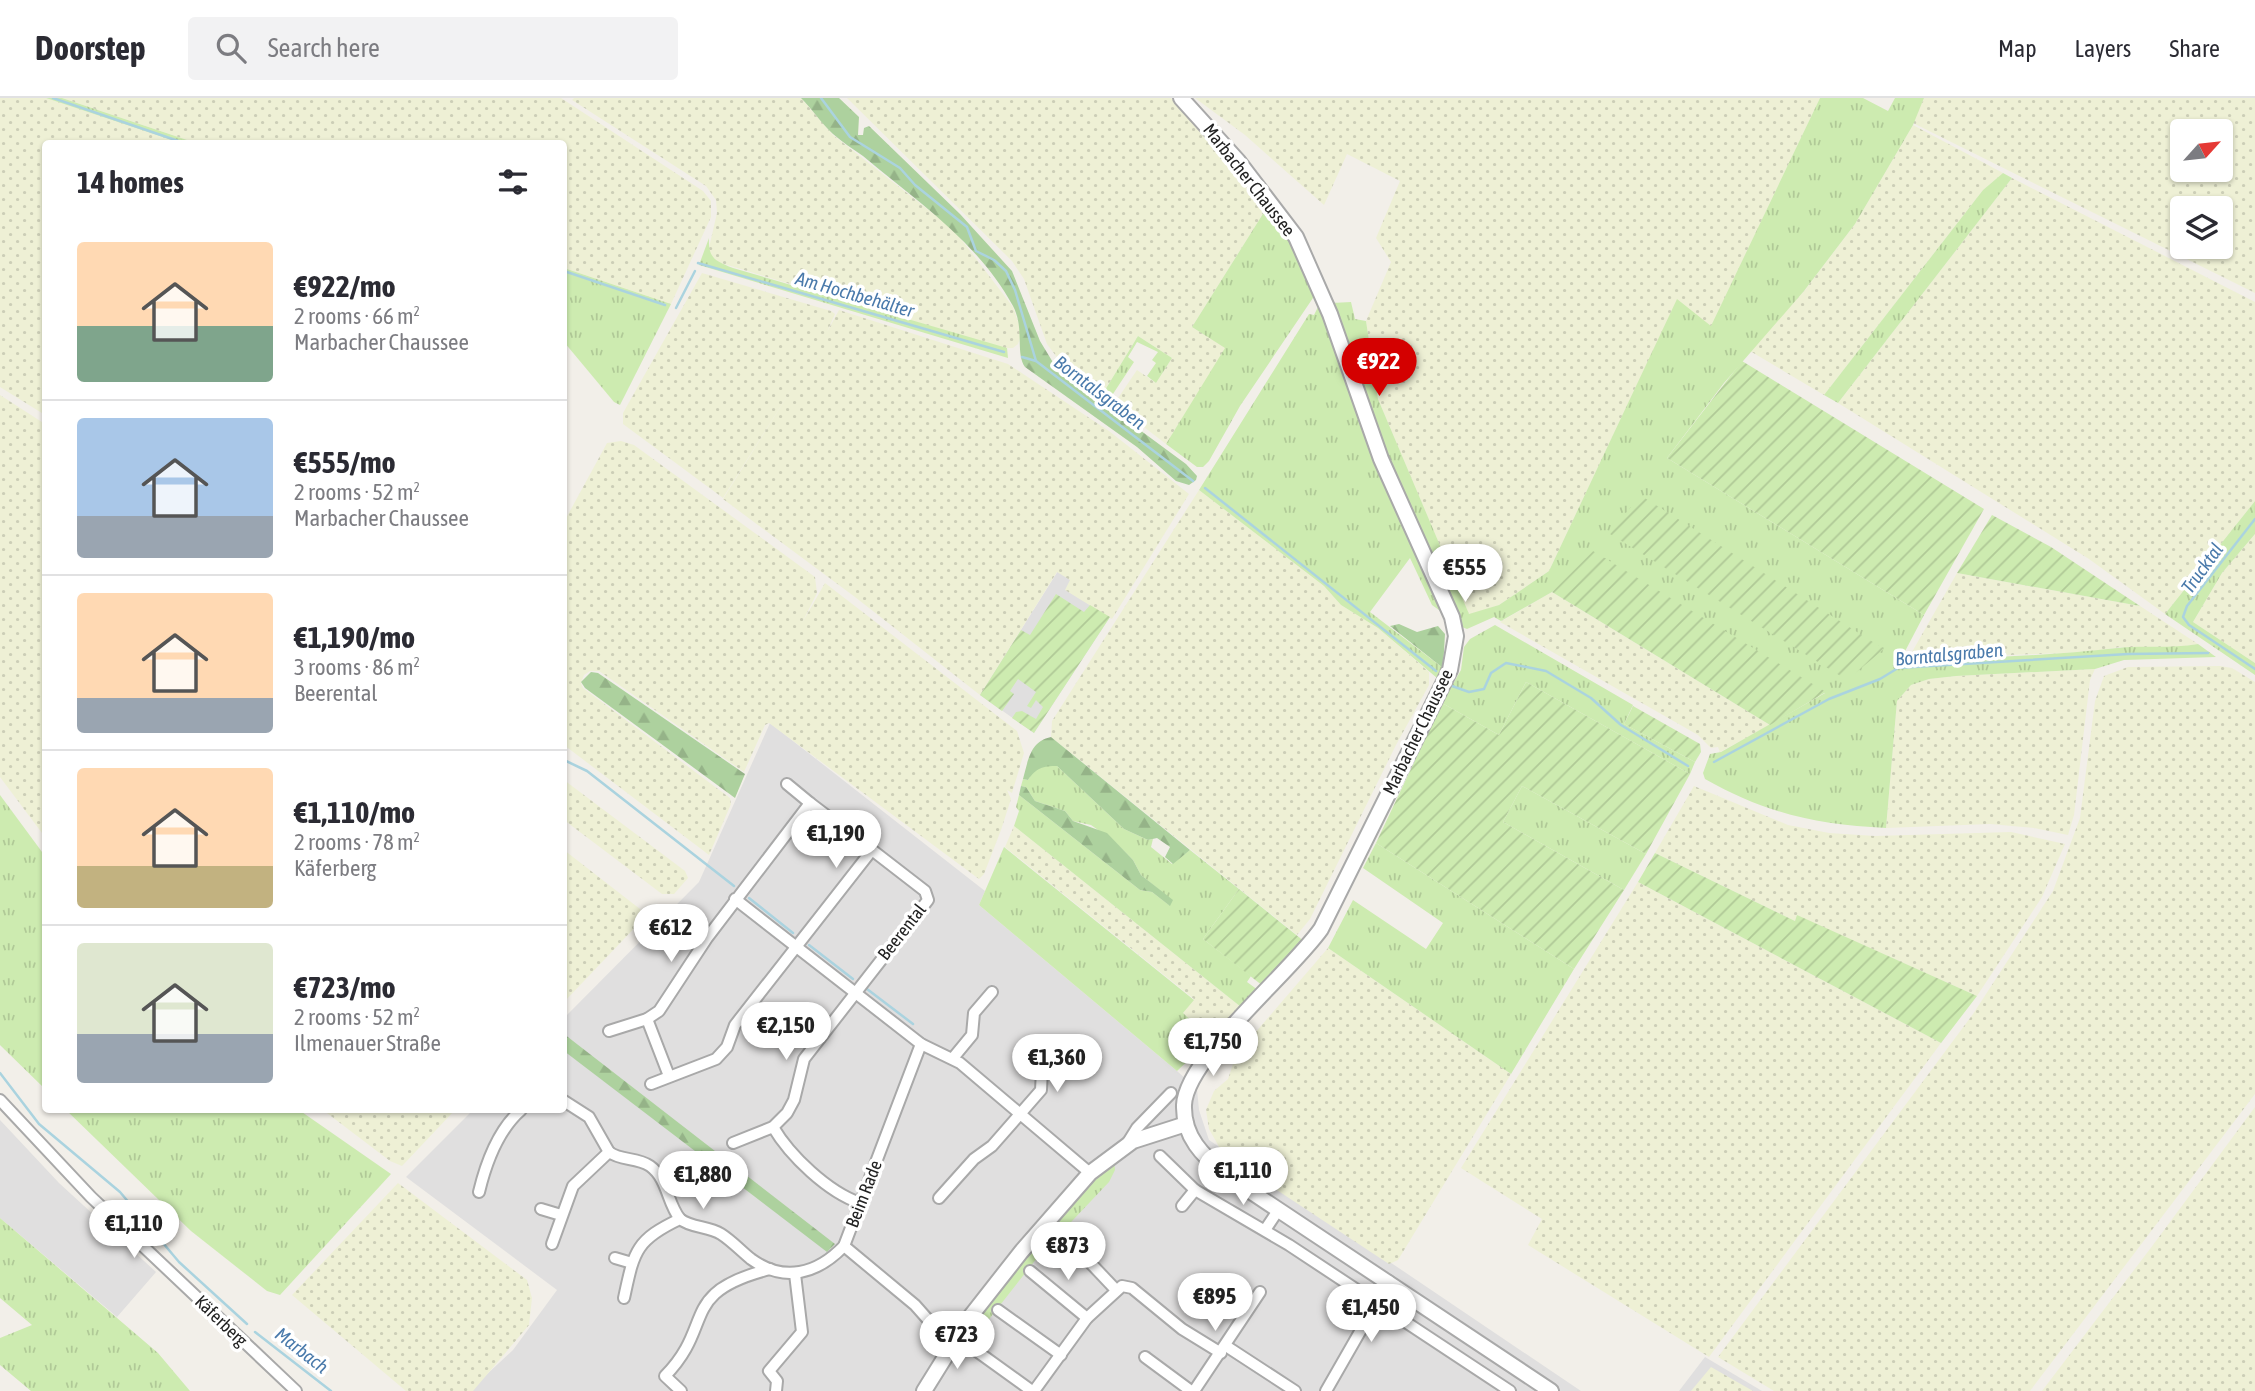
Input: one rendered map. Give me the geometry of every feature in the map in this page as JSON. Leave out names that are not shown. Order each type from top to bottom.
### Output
[{"type":"street","name":"Marbacher Chaussee","points":[[1181,98],[1238,161],[1296,237],[1330,314],[1381,459],[1452,617],[1456,636],[1450,670],[1321,929],[1304,954],[1199,1067],[1184,1104],[1186,1124]]},
{"type":"street","name":"Beerental","points":[[787,784],[925,891],[928,900],[855,992]]},
{"type":"street","points":[[609,1031],[647,1018],[662,1007],[735,899],[810,803]]},
{"type":"street","points":[[651,1084],[706,1065],[721,1056],[735,1025],[872,850]]},
{"type":"street","points":[[735,899],[921,1044],[953,1058],[1090,1173]]},
{"type":"street","points":[[733,1143],[773,1127],[792,1106],[804,1059],[855,992]]},
{"type":"street","points":[[953,1058],[972,1035],[975,1013],[992,992]]},
{"type":"street","points":[[647,1018],[668,1076]]},
{"type":"street","name":"Beim Rade","points":[[921,1044],[844,1246],[915,1305],[938,1331],[955,1341]]},
{"type":"street","points":[[939,1198],[1041,1090],[1042,1070],[1059,1050]]},
{"type":"street","points":[[1127,1144],[1137,1128],[1171,1093]]},
{"type":"street","name":"Käferberg","points":[[0,1100],[91,1197],[296,1391]]},
{"type":"street","points":[[567,1103],[589,1117],[608,1152],[645,1163],[654,1170],[680,1219],[721,1234],[754,1261],[770,1269],[795,1274],[820,1266],[844,1246]]},
{"type":"street","points":[[479,1192],[484,1170],[500,1137],[519,1113]]},
{"type":"street","points":[[913,1391],[927,1387],[955,1341],[1021,1252],[1090,1173],[1127,1144],[1186,1124],[1190,1137],[1205,1158],[1551,1391]]},
{"type":"street","points":[[773,1127],[796,1159],[860,1203]]},
{"type":"street","points":[[552,1244],[561,1215],[577,1180],[608,1152]]},
{"type":"street","points":[[1160,1156],[1195,1190],[1265,1230],[1377,1301],[1507,1390],[1519,1369]]},
{"type":"street","points":[[1182,1206],[1195,1190]]},
{"type":"street","points":[[541,1209],[561,1215]]},
{"type":"street","points":[[1265,1230],[1279,1209]]},
{"type":"street","points":[[624,1298],[635,1252],[649,1235],[680,1219]]},
{"type":"street","points":[[1062,1233],[1116,1290]]},
{"type":"street","points":[[615,1258],[632,1263]]},
{"type":"street","points":[[681,1391],[666,1376],[684,1354],[702,1307],[727,1284],[770,1269]]},
{"type":"street","points":[[1030,1271],[1087,1318]]},
{"type":"street","points":[[776,1391],[777,1381],[769,1371],[802,1332],[795,1274]]},
{"type":"street","points":[[1326,1391],[1389,1281]]},
{"type":"street","points":[[971,1347],[1033,1391],[1087,1318],[1122,1286],[1132,1288],[1182,1329],[1295,1391]]},
{"type":"street","points":[[1145,1357],[1192,1391],[1223,1350],[1260,1292]]},
{"type":"street","points":[[998,1310],[1060,1355]]},
{"type":"shaded area","points":[[1058,571],[1071,580],[1066,590],[1110,617],[1034,733],[980,695]]},
{"type":"shaded area","points":[[770,723],[985,891],[979,905],[1197,1089],[1199,1110],[1209,1140],[1581,1391],[469,1391],[513,1350],[557,1290],[406,1177],[470,1113],[567,1113],[567,1015],[699,882]]},
{"type":"shaded area","points":[[0,1120],[59,1183],[156,1272],[117,1317],[0,1218]]},
{"type":"shaded area","points":[[1705,1357],[1762,1391],[1679,1391]]},
{"type":"green space","points":[[0,98],[46,98],[172,140],[42,140],[42,413],[0,387]]},
{"type":"green space","points":[[46,98],[62,98],[187,140],[172,140]]},
{"type":"green space","points":[[62,98],[561,98],[703,191],[711,201],[711,217],[671,304],[567,269],[567,140],[187,140]]},
{"type":"green space","points":[[801,98],[833,135],[954,230],[1013,307],[1022,333],[1018,344],[1013,348],[1003,348],[714,261],[708,252],[717,213],[716,200],[706,186],[572,100]]},
{"type":"green space","points":[[801,98],[839,98],[859,117],[858,135],[863,135],[864,128],[869,126],[960,214],[1012,271],[1040,341],[1057,369],[1186,464],[1197,476],[1196,480],[1189,485],[1176,481],[1137,447],[1025,367],[1017,315],[999,283],[983,262],[946,224],[833,134]]},
{"type":"green space","points":[[847,98],[1171,98],[1208,135],[1266,209],[1192,327],[1226,348],[1166,444],[1114,404],[1137,370],[1156,383],[1172,358],[1138,336],[1102,395],[1065,368],[1047,344],[1024,279],[1012,261]]},
{"type":"green space","points":[[1195,98],[1820,98],[1711,327],[1677,300],[1549,571],[1499,605],[1469,615],[1378,399],[1366,321],[1391,262],[1376,238],[1400,181],[1347,154],[1324,205],[1245,135]]},
{"type":"green space","points":[[1820,98],[1863,98],[1888,111],[1895,98],[1924,98],[1913,125],[1855,224],[1804,291],[1724,383],[1667,458],[1924,615],[1901,659],[2009,656],[2198,644],[2216,657],[2124,660],[2095,669],[1956,676],[1929,679],[1911,685],[1897,701],[1886,828],[1837,824],[1792,815],[1749,801],[1705,779],[1703,773],[1710,754],[1721,752],[1825,693],[1579,569],[1552,592],[1501,621],[1494,617],[1467,629],[1462,627],[1386,457],[1332,303],[1351,302],[1355,319],[1366,321],[1378,399],[1469,614],[1499,605],[1549,571],[1677,299],[1711,326]]},
{"type":"green space","points":[[1924,98],[2255,98],[2255,293],[2187,259],[2233,259],[2233,196],[2170,196],[2170,251],[1913,123]]},
{"type":"green space","points":[[1913,125],[2003,173],[1983,190],[1824,395],[1750,351],[1805,290],[1855,224]]},
{"type":"green space","points":[[2003,173],[2012,178],[1838,403],[1824,395],[1983,190]]},
{"type":"green space","points":[[2012,178],[2255,302],[2255,501],[2165,614],[2089,559],[1838,403]]},
{"type":"green space","points":[[1266,209],[1297,253],[1315,295],[1240,406],[1209,461],[1203,467],[1197,467],[1166,444],[1225,348],[1192,327]]},
{"type":"green space","points":[[709,238],[711,254],[727,266],[1007,348],[1008,358],[699,265]]},
{"type":"green space","points":[[567,269],[671,304],[620,405],[614,402],[567,346]]},
{"type":"green space","points":[[702,273],[831,311],[835,314],[827,332],[839,310],[1008,364],[1109,431],[1189,494],[1112,619],[1065,590],[1070,580],[1057,572],[980,695],[855,597],[723,499],[804,369],[723,498],[623,424],[623,413]]},
{"type":"green space","points":[[1318,307],[1329,328],[1376,463],[1443,613],[1432,605],[1410,558],[1370,612],[1443,668],[1437,678],[1378,628],[1341,605],[1324,586],[1199,490],[1309,314],[1314,315]]},
{"type":"green space","points":[[1138,336],[1172,358],[1156,383],[1147,376],[1156,363],[1152,360],[1158,352],[1137,342],[1128,357],[1134,362],[1109,400],[1102,395]]},
{"type":"green space","points":[[1742,361],[1984,509],[1924,615],[1667,458]]},
{"type":"green space","points":[[0,395],[42,422],[42,833],[0,777]]},
{"type":"green space","points":[[621,441],[634,445],[815,577],[817,593],[802,623],[825,583],[1017,731],[1024,753],[1012,793],[1007,790],[1011,799],[1001,830],[984,874],[979,879],[769,723],[765,725],[744,772],[599,671],[590,671],[584,675],[581,683],[583,688],[730,798],[731,804],[709,855],[567,747],[567,516],[607,443]]},
{"type":"green space","points":[[1199,490],[1324,586],[1341,605],[1378,628],[1429,672],[1429,685],[1396,745],[1310,919],[1297,935],[1051,737],[1052,721]]},
{"type":"green space","points":[[1640,495],[1884,649],[1847,680],[1610,534]]},
{"type":"green space","points":[[2255,501],[2255,534],[2222,573],[2193,622],[2255,663],[2255,675],[2165,614]]},
{"type":"green space","points":[[1992,515],[2051,547],[2140,606],[1957,573]]},
{"type":"green space","points":[[2255,534],[2255,663],[2193,622],[2222,573]]},
{"type":"green space","points":[[1593,551],[1826,692],[1770,725],[1552,592]]},
{"type":"green space","points":[[1957,573],[2140,606],[2198,644],[2173,648],[2120,647],[2088,652],[1908,659]]},
{"type":"green space","points":[[1552,592],[1770,725],[1720,752],[1718,747],[1711,748],[1698,735],[1500,622]]},
{"type":"green space","points":[[1056,594],[1084,612],[1090,605],[1110,617],[1034,733],[1012,718],[1016,712],[1022,711],[1036,719],[1043,707],[1036,700],[1031,708],[1027,706],[1036,692],[1018,679],[1010,691],[1014,694],[1002,711],[980,695],[1021,630],[1030,635]]},
{"type":"green space","points":[[1399,624],[1417,632],[1438,626],[1445,634],[1443,668],[1390,626]]},
{"type":"green space","points":[[1495,625],[1633,705],[1624,724],[1695,762],[1690,774],[1526,682],[1499,735],[1442,703],[1461,670],[1464,647],[1470,639]]},
{"type":"green space","points":[[2128,667],[2232,668],[2255,682],[2255,1094],[2030,1391],[1774,1391],[1718,1357],[1973,1014],[2053,891],[2080,818],[2095,701],[2104,676]]},
{"type":"green space","points":[[2095,669],[2090,680],[2074,815],[2068,835],[2034,828],[1990,824],[1886,828],[1897,701],[1911,685],[1929,679],[1956,676]]},
{"type":"green space","points":[[591,672],[598,673],[745,774],[735,798],[585,688],[581,682]]},
{"type":"green space","points":[[1526,682],[1690,774],[1646,854],[1522,786],[1503,822],[1624,890],[1574,969],[1376,843],[1442,703],[1499,735]]},
{"type":"green space","points":[[1633,706],[1700,744],[1701,752],[1695,762],[1624,724]]},
{"type":"green space","points":[[1051,737],[1190,850],[1173,864],[1165,857],[1170,847],[1157,838],[1148,840],[1124,829],[1057,766],[1040,768],[1028,780],[1023,779],[1034,747]]},
{"type":"green space","points":[[1044,766],[1057,766],[1124,829],[1148,840],[1153,839],[1151,847],[1172,864],[1190,850],[1239,889],[1203,939],[1251,976],[1247,982],[1258,990],[1241,1007],[1014,826],[1019,811],[1016,807],[1019,795],[1140,890],[1152,892],[1169,905],[1172,900],[1141,875],[1133,860],[1115,842],[1091,825],[1073,821],[1065,811],[1035,801],[1026,787],[1021,786],[1023,779],[1028,780],[1033,771]]},
{"type":"green space","points":[[567,782],[685,871],[688,878],[674,894],[662,894],[567,822]]},
{"type":"green space","points":[[1021,786],[1026,787],[1035,801],[1065,811],[1073,821],[1107,833],[1133,860],[1141,875],[1173,900],[1170,906],[1152,892],[1140,890],[1019,795]]},
{"type":"green space","points":[[1522,786],[1646,854],[1624,890],[1503,822]]},
{"type":"green space","points":[[1694,786],[1788,825],[1829,833],[1875,836],[2011,832],[2065,844],[2042,897],[1977,996],[1798,916],[1795,921],[1655,853]]},
{"type":"green space","points":[[0,795],[42,852],[42,1086],[0,1045]]},
{"type":"green space","points":[[1014,826],[1241,1007],[1211,1039],[1183,1013],[1194,999],[1005,847]]},
{"type":"green space","points":[[1376,843],[1574,969],[1511,1074],[1328,948],[1353,900],[1426,949],[1443,923],[1363,868]]},
{"type":"green space","points":[[1004,847],[1194,1000],[1183,1013],[1211,1039],[1177,1071],[979,905]]},
{"type":"green space","points":[[567,852],[640,909],[643,919],[567,999]]},
{"type":"green space","points":[[1655,853],[1795,921],[1797,915],[1977,996],[1941,1043],[1638,882]]},
{"type":"green space","points":[[1638,882],[1941,1043],[1709,1357],[1528,1245],[1542,1219],[1461,1168]]},
{"type":"green space","points":[[1239,889],[1305,942],[1263,986],[1203,939]]},
{"type":"green space","points":[[1328,948],[1511,1074],[1398,1260],[1389,1264],[1222,1152],[1209,1129],[1206,1110],[1214,1091],[1228,1079],[1236,1055]]},
{"type":"green space","points":[[567,1036],[835,1244],[827,1252],[567,1053]]},
{"type":"green space","points":[[2255,1107],[2255,1391],[2042,1391],[2153,1245]]},
{"type":"green space","points":[[69,1113],[303,1113],[391,1174],[280,1295],[267,1291],[191,1231]]},
{"type":"green space","points":[[327,1113],[452,1113],[402,1166],[390,1161]]},
{"type":"green space","points":[[1114,1160],[1115,1170],[1109,1182],[1037,1258],[968,1346],[961,1342],[993,1296],[1079,1194]]},
{"type":"green space","points":[[398,1183],[527,1280],[532,1298],[529,1325],[473,1391],[406,1391],[292,1295]]},
{"type":"green space","points":[[0,1218],[158,1353],[190,1391],[31,1391],[0,1365],[0,1338],[32,1325],[0,1298]]},
{"type":"green space","points":[[1711,1367],[1753,1391],[1691,1391]]},
{"type":"waterway","name":"Am Hochbehälter","points":[[53,98],[175,140]]},
{"type":"waterway","name":"Borntalsgraben","points":[[821,98],[850,137],[900,168],[915,185],[967,227],[976,251],[994,260],[1006,271],[1015,290],[1036,361],[1193,481]]},
{"type":"waterway","name":"Am Hochbehälter","points":[[698,263],[1004,352]]},
{"type":"waterway","name":"Am Hochbehälter","points":[[676,308],[695,271]]},
{"type":"waterway","name":"Am Hochbehälter","points":[[567,272],[665,305]]},
{"type":"waterway","name":"Am Hochbehälter","points":[[1022,357],[1036,361]]},
{"type":"waterway","name":"Borntalsgraben","points":[[1205,488],[1436,671]]},
{"type":"waterway","name":"Trucktal","points":[[2255,519],[2187,606],[2183,617],[2189,625],[2255,669]]},
{"type":"waterway","name":"Borntalsgraben","points":[[1714,762],[1829,699],[1880,679],[1898,668],[2128,654],[2208,653]]},
{"type":"waterway","name":"Borntalsgraben","points":[[1452,686],[1469,692],[1484,689],[1491,673],[1506,663],[1546,671],[1591,698],[1621,725],[1688,766]]},
{"type":"waterway","points":[[567,761],[587,771],[734,886]]},
{"type":"waterway","points":[[749,898],[793,933]]},
{"type":"waterway","points":[[809,945],[853,979]]},
{"type":"waterway","points":[[867,989],[913,1024]]},
{"type":"waterway","name":"Marbach","points":[[0,1073],[39,1124],[120,1192],[179,1262],[247,1324]]},
{"type":"waterway","name":"Marbach","points":[[255,1332],[331,1391]]}]
